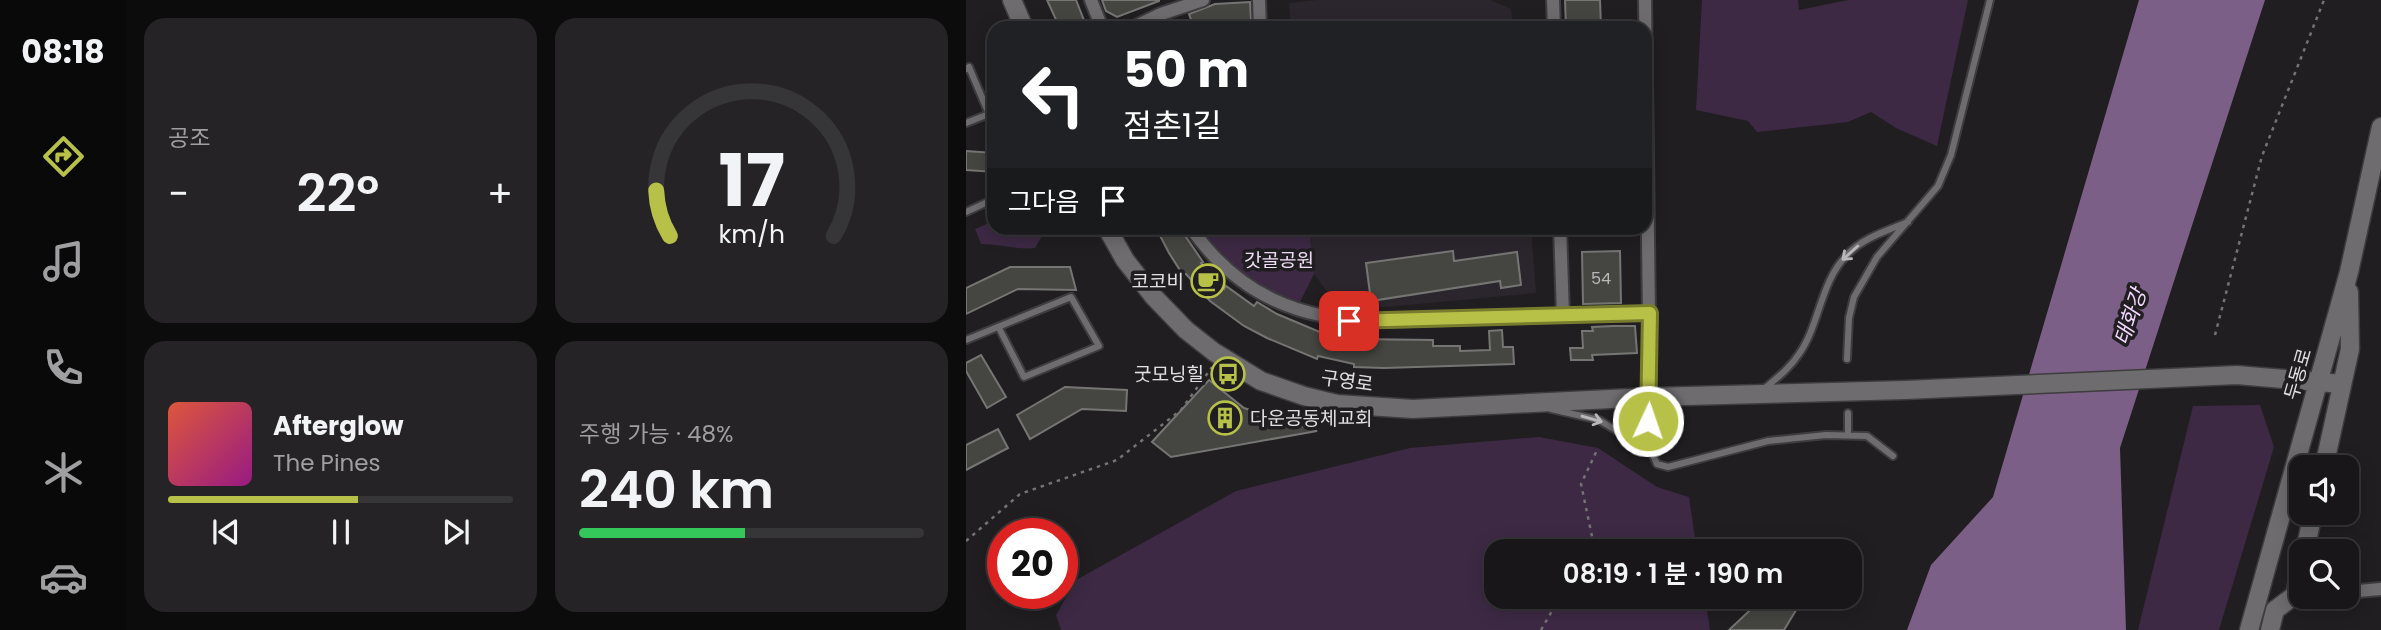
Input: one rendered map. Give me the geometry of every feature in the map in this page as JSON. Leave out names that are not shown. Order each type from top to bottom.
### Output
[{"type":"main road","points":[[1012,0],[1021,21]]},
{"type":"main road","name":"두동로","points":[[2249,630],[2349,272],[2381,127]]},
{"type":"main road","name":"구영로","points":[[1111,235],[1125,260],[1154,297],[1186,330],[1220,356],[1261,381],[1337,404],[1413,409],[1650,397],[1905,390],[2237,375],[2318,382]]},
{"type":"main road","points":[[2327,455],[2350,349],[2349,272]]},
{"type":"main road","points":[[2318,382],[2342,384]]},
{"type":"main road","points":[[2270,630],[2275,610],[2289,601]]},
{"type":"street","points":[[1091,0],[1099,21]]},
{"type":"street","points":[[1146,21],[1203,0]]},
{"type":"street","points":[[1259,0],[1260,21]]},
{"type":"street","points":[[1553,0],[1554,21]]},
{"type":"street","points":[[1645,0],[1645,21]]},
{"type":"street","points":[[1197,235],[1216,259],[1255,291],[1297,310],[1323,317],[1349,321],[1381,321],[1650,313]]},
{"type":"street","points":[[1560,235],[1563,314]]},
{"type":"street","points":[[1649,235],[1650,397]]},
{"type":"street","points":[[2359,591],[2381,589]]},
{"type":"lane","points":[[1847,359],[1849,318],[1854,297],[1877,257],[1938,186],[1951,155],[1990,0]]},
{"type":"lane","points":[[966,69],[969,68],[987,109]]},
{"type":"lane","points":[[966,123],[987,115]]},
{"type":"lane","points":[[966,212],[987,202]]},
{"type":"lane","points":[[1756,394],[1782,374],[1799,354],[1834,271],[1847,254],[1870,237],[1909,221]]},
{"type":"lane","points":[[966,340],[1071,297],[1099,346],[1024,377],[999,328]]},
{"type":"lane","points":[[1650,397],[1650,451],[1657,464],[1668,467],[1768,441],[1826,435],[1867,436],[1893,456]]},
{"type":"lane","points":[[1528,403],[1599,420],[1650,451]]},
{"type":"lane","points":[[1848,413],[1848,435]]},
{"type":"path","points":[[2215,335],[2262,156],[2324,0]]},
{"type":"path","points":[[966,541],[1020,494],[1117,460],[1181,410],[1220,356]]},
{"type":"path","points":[[1592,539],[1581,484],[1598,448]]},
{"type":"path","points":[[1541,630],[1553,609]]},
{"type":"shaded area","points":[[1317,0],[1490,0],[1511,9],[1512,21],[1290,21],[1289,3]]},
{"type":"shaded area","points":[[1310,235],[1532,235],[1536,293],[1342,311],[1314,274]]},
{"type":"green space","points":[[1702,0],[1798,0],[1799,10],[1848,0],[1968,0],[1937,146],[1896,128],[1871,112],[1848,122],[1757,132],[1748,121],[1696,110]]},
{"type":"green space","points":[[987,224],[987,235],[1043,235],[1035,248],[1022,248],[981,244],[975,229]]},
{"type":"green space","name":"갓골공원","points":[[1205,235],[1310,235],[1314,274],[1300,302],[1258,287],[1220,254]]},
{"type":"green space","points":[[2260,405],[2274,447],[2219,630],[2138,630],[2193,406]]},
{"type":"green space","points":[[1539,437],[1598,448],[1657,487],[1689,497],[1695,539],[1484,539],[1484,609],[1707,609],[1710,630],[1061,630],[1056,615],[1059,609],[1078,609],[1078,579],[1236,491],[1410,448]]},
{"type":"water","name":"태화강","points":[[2139,0],[2265,0],[2120,448],[2126,630],[1907,630],[1931,565],[1993,497]]},
{"type":"building","points":[[1047,0],[1076,0],[1084,21],[1057,21]]},
{"type":"building","points":[[1102,0],[1159,1],[1117,17],[1106,11]]},
{"type":"building","points":[[1565,0],[1600,0],[1601,21],[1566,21]]},
{"type":"building","points":[[1250,2],[1251,21],[1192,21],[1189,14],[1215,4]]},
{"type":"building","points":[[966,151],[987,152],[987,172],[966,170]]},
{"type":"building","points":[[1160,235],[1185,235],[1203,262],[1201,263],[1224,289],[1226,286],[1254,306],[1257,302],[1277,314],[1327,335],[1325,340],[1354,347],[1355,339],[1433,340],[1433,346],[1460,346],[1460,351],[1490,350],[1489,331],[1502,330],[1503,347],[1513,347],[1514,364],[1384,368],[1354,367],[1354,364],[1318,356],[1317,359],[1244,326],[1210,301],[1186,274],[1183,275]]},
{"type":"building","points":[[1453,251],[1454,261],[1517,252],[1521,285],[1501,288],[1500,281],[1371,301],[1366,263]]},
{"type":"building","points":[[1620,251],[1621,303],[1583,304],[1582,252]]},
{"type":"building","points":[[1010,267],[1070,267],[1076,290],[1018,289],[966,314],[966,288]]},
{"type":"building","points":[[1635,326],[1637,353],[1592,355],[1593,360],[1571,360],[1570,348],[1583,348],[1582,331],[1593,331],[1592,327]]},
{"type":"building","points":[[981,355],[1006,397],[987,408],[966,371],[966,363]]},
{"type":"building","name":"다운공동체교회","points":[[1209,380],[1244,408],[1317,431],[1171,457],[1152,442]]},
{"type":"building","points":[[1065,387],[1127,390],[1126,411],[1082,409],[1030,439],[1017,415]]},
{"type":"building","points":[[998,429],[1008,448],[966,470],[966,445]]},
{"type":"building","points":[[1751,609],[1797,609],[1784,630],[1729,630]]},
{"type":"place","name":"코코비","points":[[1208,281]]},
{"type":"place","name":"굿모닝힐","points":[[1228,374]]},
{"type":"place","name":"다운공동체교회","points":[[1225,418]]},
{"type":"route","points":[[1349,321],[1650,313],[1648,421]]}]
